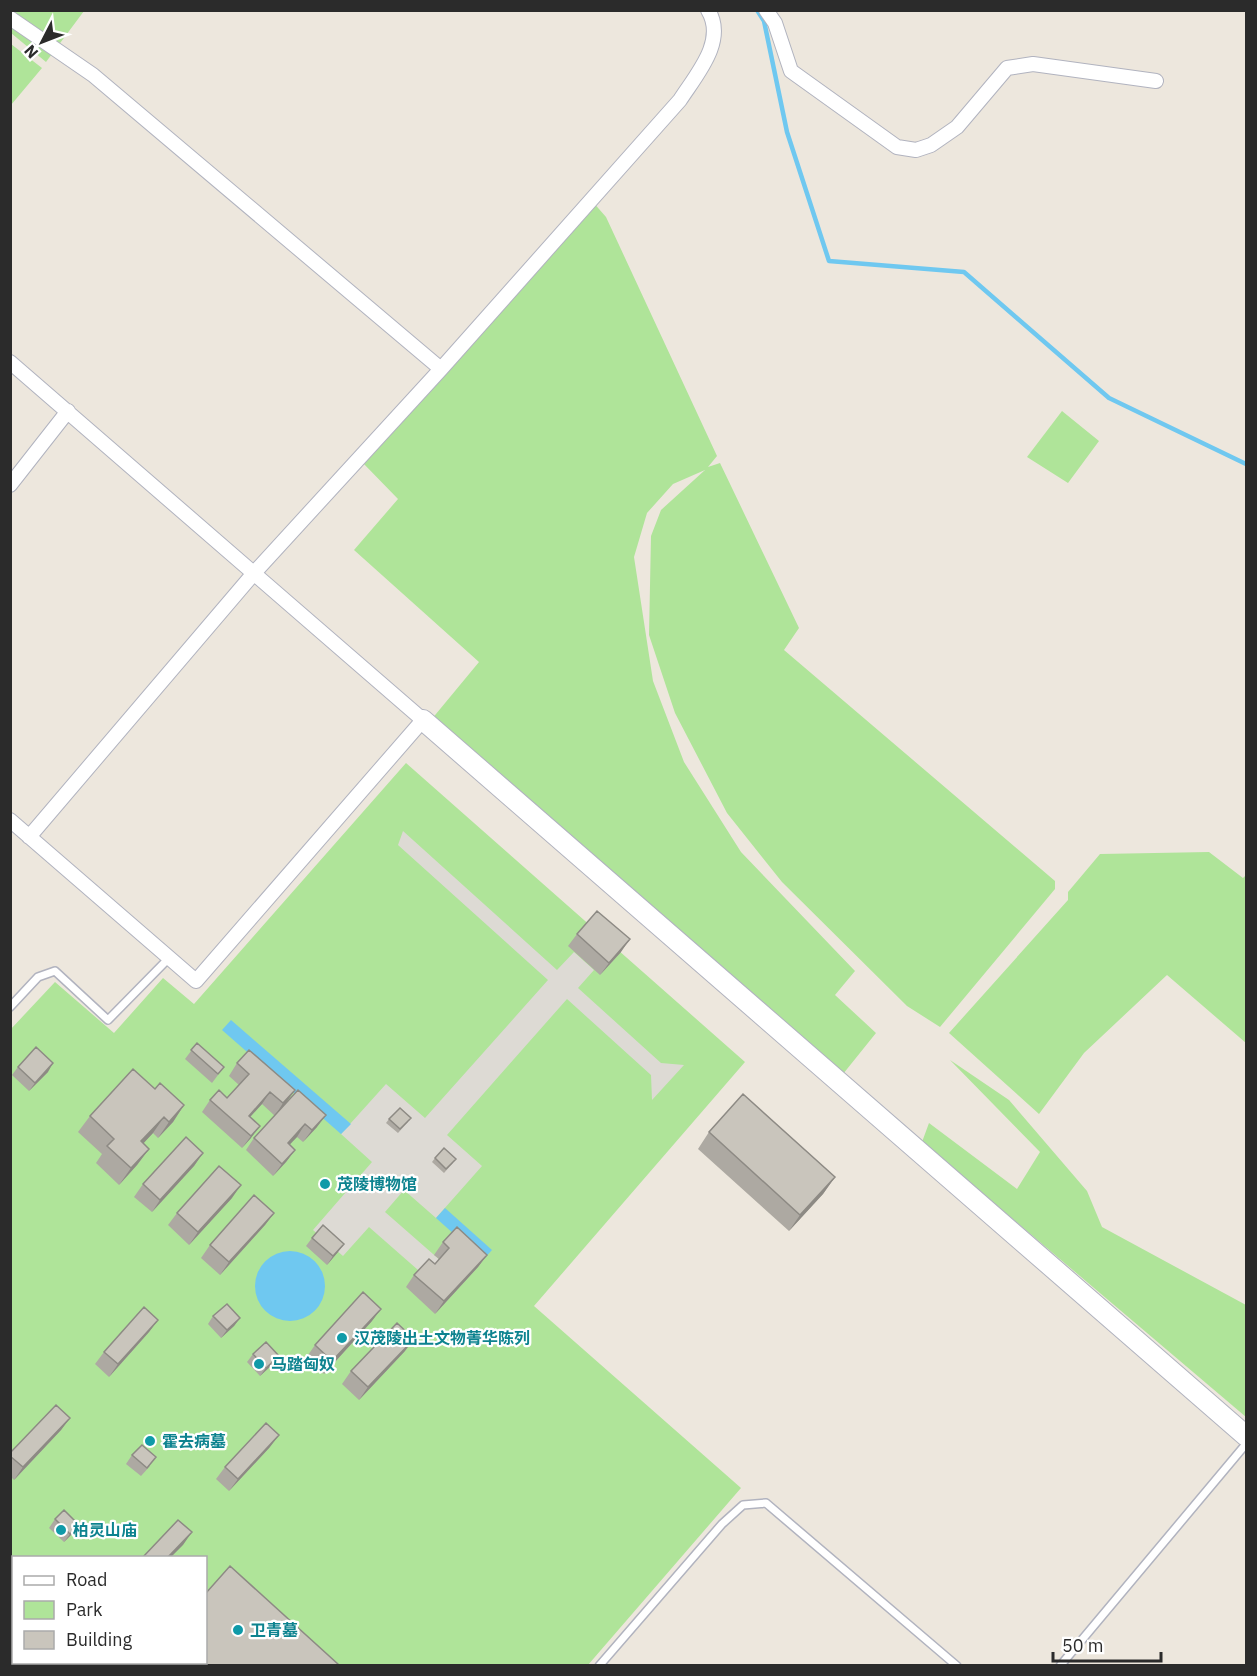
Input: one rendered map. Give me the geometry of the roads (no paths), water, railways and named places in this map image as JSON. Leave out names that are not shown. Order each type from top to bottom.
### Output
[{"type":"main road","points":[[423,720],[1246,1436]]},
{"type":"street","points":[[29,837],[254,573],[441,369],[680,100],[709,54],[714,36],[713,18],[708,10]]},
{"type":"street","points":[[766,10],[775,23],[791,70],[897,147],[916,150],[931,145],[957,127],[1007,69],[1033,64],[1156,81]]},
{"type":"street","points":[[10,18],[93,75],[441,369]]},
{"type":"street","points":[[10,362],[423,720],[196,981],[10,820]]},
{"type":"street","points":[[10,485],[68,411]]},
{"type":"lane","points":[[10,1007],[38,977],[55,971],[108,1020],[169,958]]},
{"type":"lane","points":[[1060,1665],[1246,1444]]},
{"type":"lane","points":[[600,1665],[722,1524],[743,1505],[766,1503],[957,1665]]},
{"type":"water","points":[[231,1020],[351,1124],[341,1134],[222,1030]]},
{"type":"water","points":[[445,1208],[492,1250],[483,1260],[436,1218]]},
{"type":"water","points":[[290,1251],[303,1254],[315,1261],[322,1273],[325,1286],[322,1299],[315,1311],[303,1318],[290,1321],[277,1318],[265,1311],[258,1299],[255,1286],[258,1273],[265,1261],[277,1254]]},
{"type":"waterway","points":[[757,10],[764,21],[787,132],[829,261],[964,272],[1109,398],[1246,464]]},
{"type":"place","name":"茂陵博物馆","points":[[325,1184]]},
{"type":"place","name":"汉茂陵出土文物菁华陈列","points":[[342,1338]]},
{"type":"place","name":"马踏匈奴","points":[[259,1364]]},
{"type":"place","name":"霍去病墓","points":[[150,1441]]},
{"type":"place","name":"柏灵山庙","points":[[61,1530]]},
{"type":"place","name":"卫青墓","points":[[238,1630]]}]
